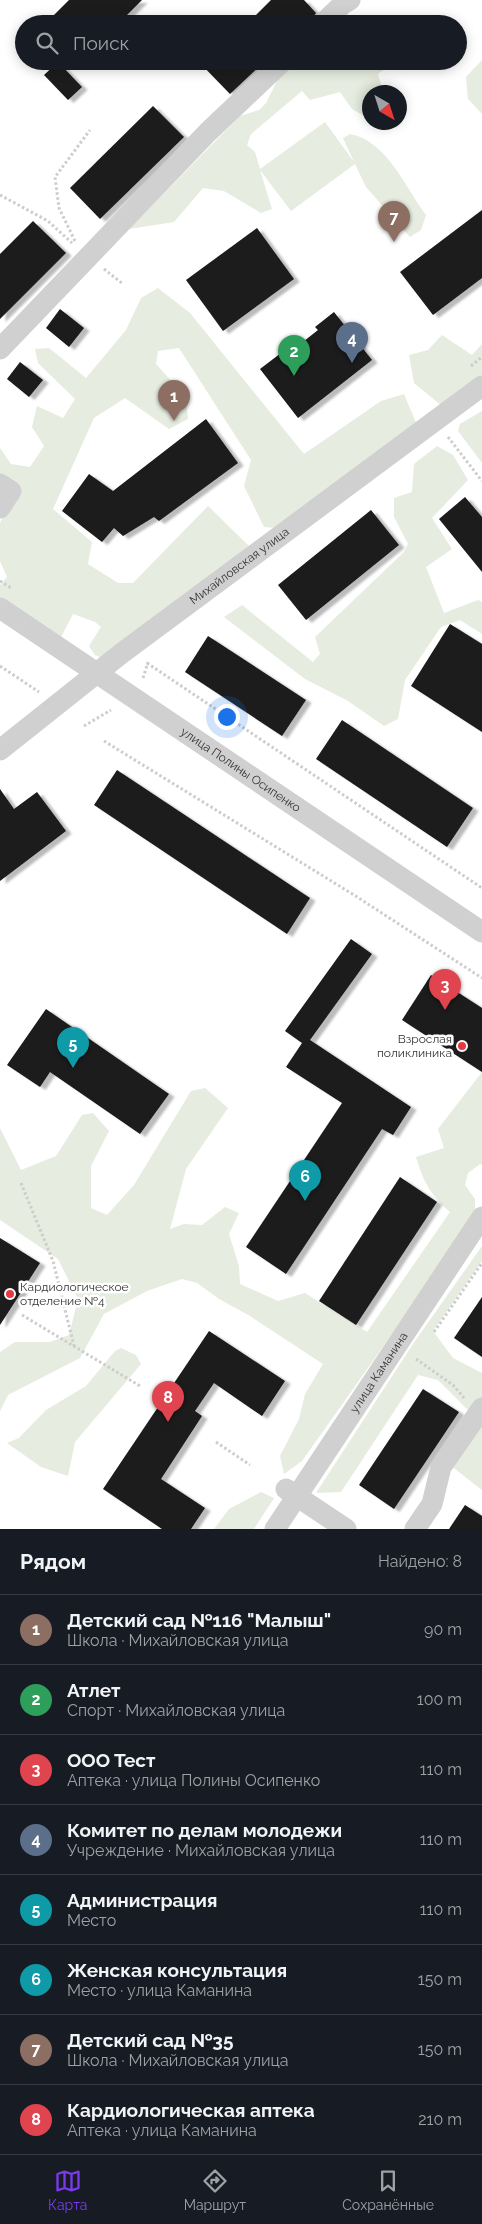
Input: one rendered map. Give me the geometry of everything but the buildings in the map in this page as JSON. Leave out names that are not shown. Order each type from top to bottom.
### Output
[{"type":"street","points":[[331,15],[350,0]]},
{"type":"street","points":[[0,349],[208,132],[273,70]]},
{"type":"street","name":"Михайловская улица","points":[[0,750],[97,673],[482,386]]},
{"type":"street","points":[[0,484],[11,491],[0,508]]},
{"type":"street","name":"улица Полины Осипенко","points":[[0,608],[482,932]]},
{"type":"street","name":"улица Каманина","points":[[275,1529],[291,1492],[482,1216]]},
{"type":"street","points":[[415,1529],[432,1504],[441,1467],[482,1408]]},
{"type":"street","points":[[291,1492],[346,1529]]},
{"type":"path","points":[[0,195],[48,221],[78,248],[59,208],[55,177],[90,130]]},
{"type":"path","points":[[435,421],[482,481]]},
{"type":"path","points":[[143,678],[147,663],[482,888]]},
{"type":"path","points":[[0,666],[57,705]]},
{"type":"path","points":[[84,726],[111,710]]},
{"type":"path","points":[[104,741],[354,895],[482,978]]},
{"type":"path","points":[[21,1183],[53,1261],[74,1346]]},
{"type":"path","points":[[22,1315],[140,1386]]},
{"type":"path","points":[[416,1360],[453,1385]]},
{"type":"path","points":[[216,1442],[250,1465]]},
{"type":"shaded area","points":[[482,60],[482,114],[468,99],[466,77]]},
{"type":"shaded area","points":[[287,70],[384,70],[378,74],[381,85],[362,85],[362,115],[352,109],[340,92],[310,100],[302,91],[251,134],[247,145],[255,152],[260,169],[325,122],[354,162],[343,138],[350,134],[363,138],[385,155],[426,215],[421,230],[410,237],[366,187],[355,164],[291,211],[260,170],[272,209],[261,213],[224,191],[203,188],[174,222],[129,229],[240,116],[259,110],[266,103],[280,75]]},
{"type":"shaded area","points":[[158,288],[190,313],[304,454],[381,401],[404,394],[417,425],[278,528],[264,527],[244,486],[251,460],[179,348],[158,351],[156,364],[186,397],[188,419],[169,429],[125,398],[94,418],[53,509],[92,542],[88,564],[118,583],[133,583],[208,506],[251,548],[102,658],[95,655],[89,646],[101,627],[95,622],[73,614],[60,639],[0,598],[0,585],[7,577],[0,561],[0,523],[16,488],[0,477],[0,448],[11,464],[30,467],[44,446],[32,427],[37,406],[63,418],[75,399],[38,363],[35,349],[49,348],[86,378],[126,330],[141,298]]},
{"type":"shaded area","points":[[442,335],[472,355],[482,344],[482,375],[442,406],[414,383],[409,355],[428,350]]},
{"type":"shaded area","points":[[482,411],[482,463],[458,431],[460,424]]},
{"type":"shaded area","points":[[437,446],[453,455],[468,480],[432,518],[452,549],[426,567],[444,613],[478,600],[482,602],[482,634],[460,620],[441,627],[405,680],[398,719],[384,726],[348,701],[305,679],[224,617],[242,605],[313,662],[320,654],[315,637],[404,552],[408,544],[394,517],[394,498],[412,492],[414,464]]},
{"type":"shaded area","points":[[482,1072],[482,1165],[480,1164],[468,1173],[465,1185],[475,1199],[475,1217],[302,1461],[284,1474],[280,1456],[299,1419],[305,1394],[323,1364],[250,1316],[219,1299],[197,1283],[182,1279],[147,1291],[104,1314],[80,1358],[8,1395],[0,1411],[0,1352],[15,1342],[50,1342],[69,1335],[78,1299],[58,1259],[0,1220],[0,1128],[21,1170],[56,1156],[82,1115],[93,1113],[109,1131],[91,1166],[91,1208],[107,1215],[134,1185],[191,1091],[205,1088],[228,1108],[186,1169],[170,1229],[184,1224],[202,1225],[225,1207],[239,1213],[229,1234],[239,1266],[240,1284],[278,1301],[305,1293],[367,1332],[450,1212],[428,1188],[416,1157],[444,1148],[438,1129]]},
{"type":"shaded area","points":[[482,1246],[482,1261],[433,1331],[453,1358],[482,1373],[482,1490],[446,1462],[472,1414],[438,1380],[418,1375],[341,1492],[316,1493],[413,1344]]},
{"type":"shaded area","points":[[121,1348],[136,1355],[141,1364],[75,1442],[68,1476],[41,1467],[7,1443],[19,1438],[46,1410],[86,1386],[115,1351]]},
{"type":"shaded area","points":[[261,1492],[274,1498],[254,1529],[214,1529],[229,1509]]},
{"type":"place","name":"Детский сад №35","points":[[394,242]]},
{"type":"place","name":"Комитет по делам молодежи","points":[[352,363]]},
{"type":"place","name":"Атлет","points":[[294,376]]},
{"type":"place","name":"Детский сад №116 \"Малыш\"","points":[[174,421]]},
{"type":"place","name":"ООО Тест","points":[[445,1010]]},
{"type":"place","name":"Взрослая поликлиника","points":[[462,1046]]},
{"type":"place","name":"Администрация","points":[[73,1068]]},
{"type":"place","name":"Женская консультация","points":[[305,1201]]},
{"type":"place","name":"Кардиологическое отделение №4","points":[[10,1294]]},
{"type":"place","name":"Кардиологическая аптека","points":[[168,1422]]}]
